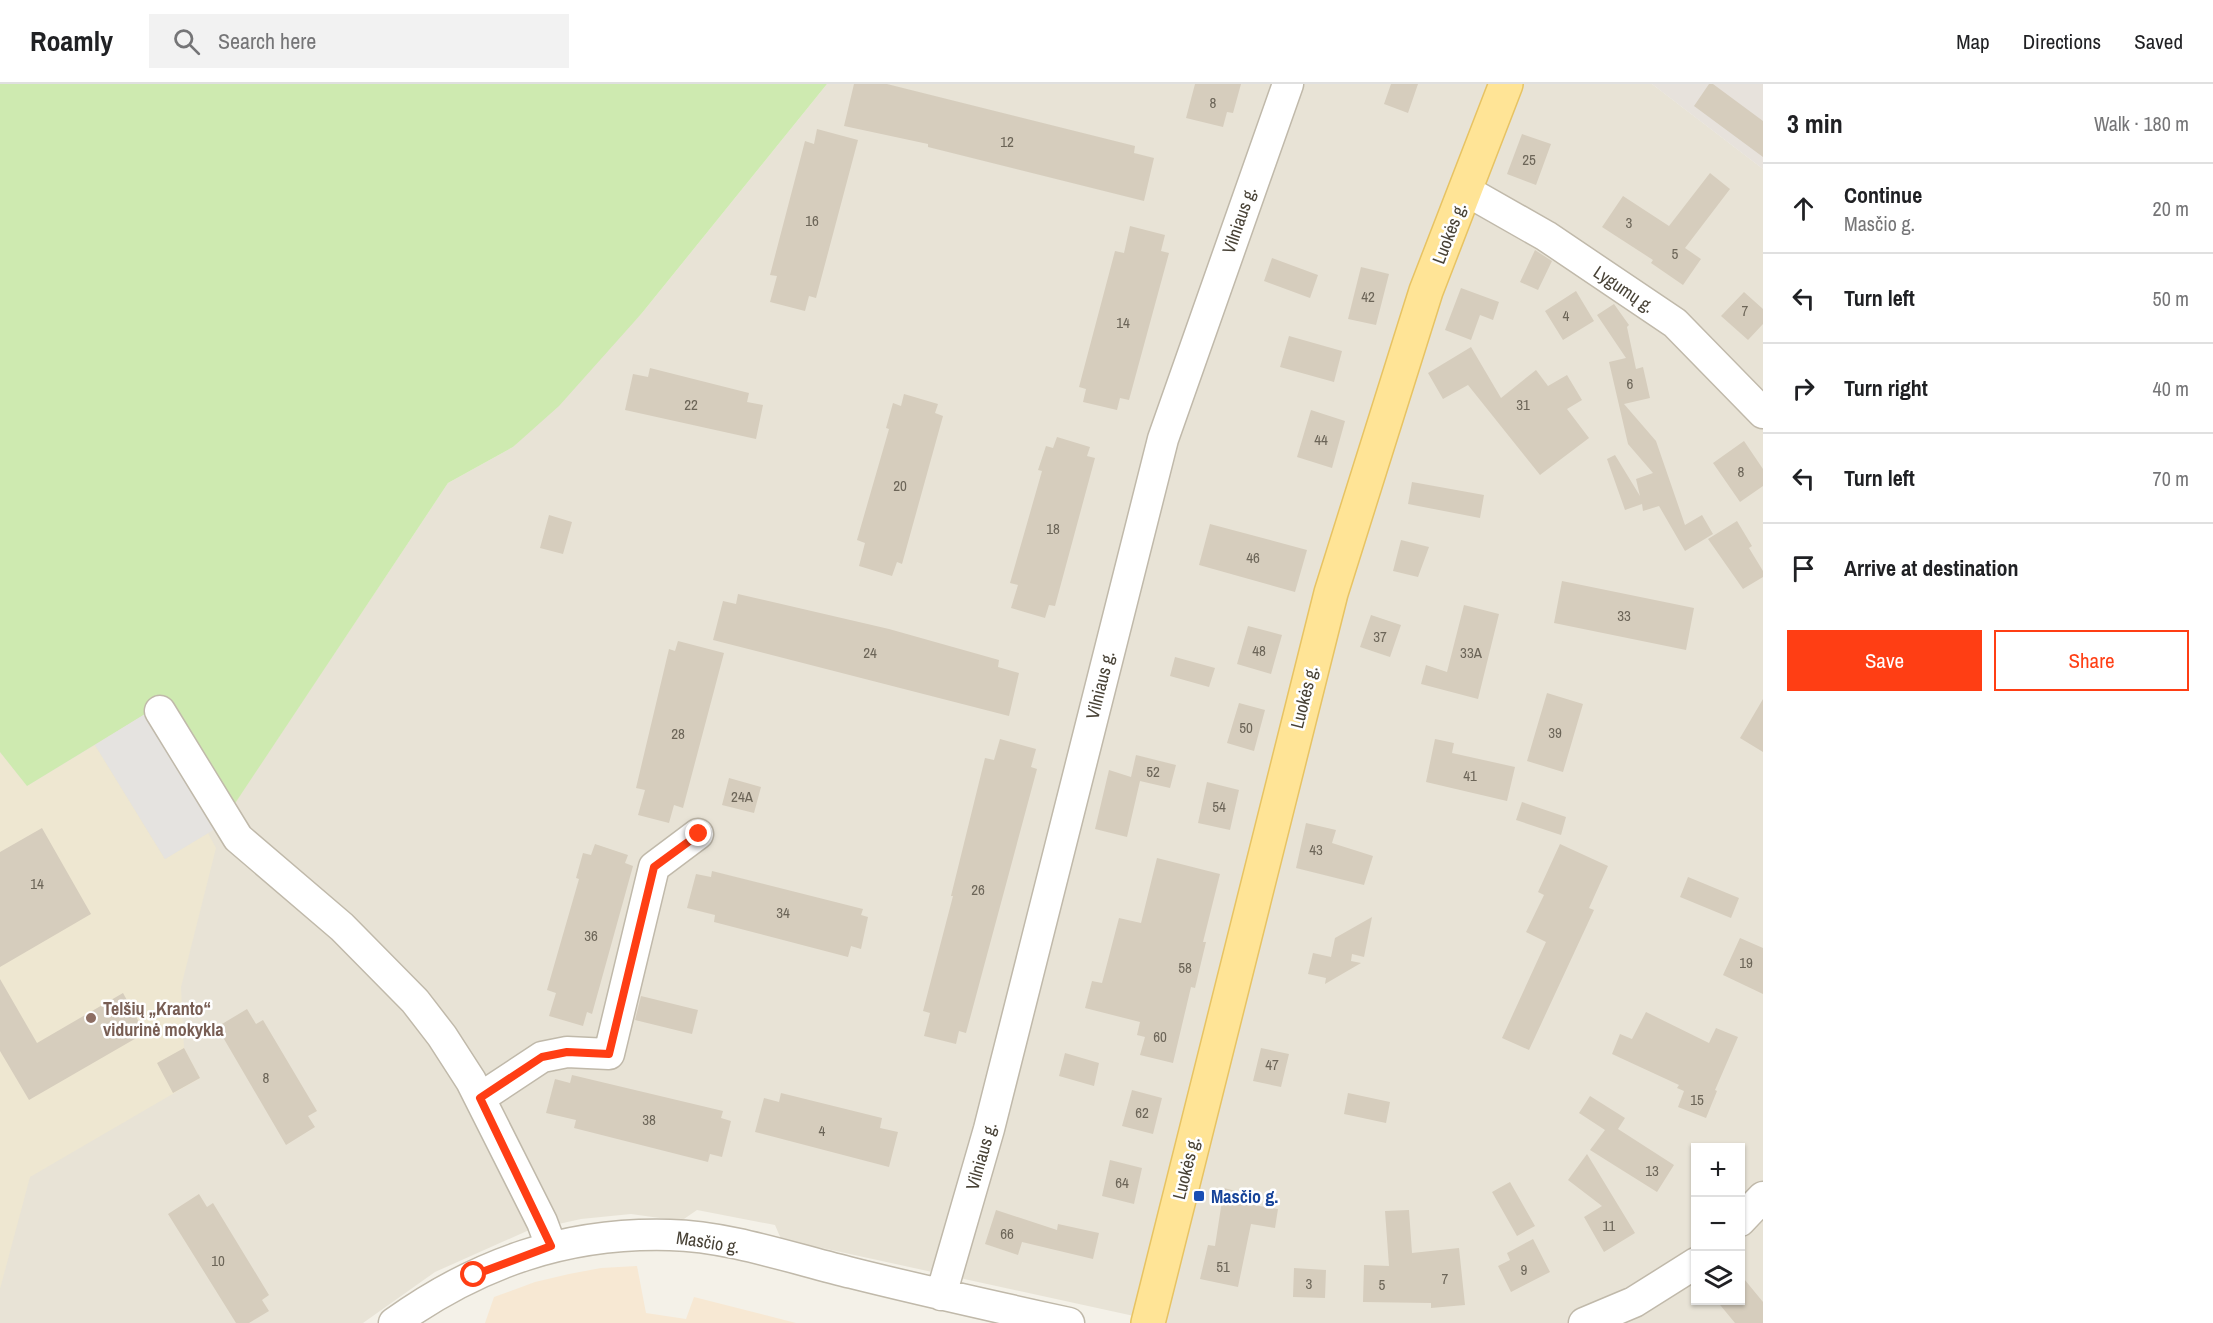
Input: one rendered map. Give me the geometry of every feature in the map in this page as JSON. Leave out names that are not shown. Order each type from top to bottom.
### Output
[{"type":"main road","name":"Luokės g.","points":[[1148,1323],[1331,593],[1422,302],[1506,84]]},
{"type":"street","name":"Vilniaus g.","points":[[940,1295],[990,1129],[1163,439],[1288,84]]},
{"type":"street","name":"Lygumų g.","points":[[1465,190],[1546,236],[1675,323],[1763,413]]},
{"type":"street","points":[[160,711],[238,838],[342,927],[415,1001],[442,1036],[480,1098],[551,1246]]},
{"type":"street","points":[[480,1098],[542,1057],[567,1052],[609,1054],[654,867],[699,834]]},
{"type":"street","points":[[1745,1216],[1763,1197]]},
{"type":"street","name":"Masčio g.","points":[[394,1323],[430,1297],[474,1275],[551,1246],[609,1237],[681,1236],[766,1252],[940,1295],[1069,1323]]},
{"type":"street","points":[[1584,1323],[1634,1302],[1691,1266]]},
{"type":"shaded area","points":[[827,84],[1652,84],[1763,169],[1763,1323],[1166,1323],[781,1239],[775,1225],[697,1210],[681,1221],[631,1214],[581,1219],[527,1231],[435,1272],[363,1323],[0,1323],[0,752],[150,711],[220,825],[448,483],[513,447],[642,313]]},
{"type":"shaded area","points":[[1652,84],[1763,84],[1763,169]]},
{"type":"shaded area","points":[[150,711],[220,826],[165,859],[95,745]]},
{"type":"shaded area","name":"Telšių „Kranto“ vidurinė mokykla","points":[[95,745],[165,859],[208,833],[216,848],[181,987],[184,1048],[200,1078],[30,1177],[0,1289],[0,752],[27,786]]},
{"type":"shaded area","points":[[637,1266],[646,1313],[686,1319],[694,1297],[796,1323],[485,1323],[494,1297],[535,1282],[569,1274],[601,1268]]},
{"type":"green space","points":[[0,84],[827,84],[642,313],[559,406],[513,447],[448,483],[220,826],[150,711],[27,786],[0,752]]},
{"type":"building","points":[[854,84],[887,84],[1135,146],[1134,153],[1154,158],[1144,201],[928,147],[928,144],[844,126]]},
{"type":"building","points":[[1195,84],[1241,84],[1233,113],[1227,112],[1223,127],[1186,118]]},
{"type":"building","points":[[1391,84],[1418,84],[1408,113],[1384,104]]},
{"type":"building","points":[[1709,84],[1713,84],[1763,121],[1763,157],[1694,106]]},
{"type":"building","points":[[817,129],[858,140],[816,298],[809,296],[805,311],[770,302],[777,276],[770,275],[805,141],[814,144]]},
{"type":"building","points":[[1522,134],[1551,144],[1536,185],[1507,174]]},
{"type":"building","points":[[1710,173],[1730,189],[1685,248],[1701,259],[1683,285],[1651,263],[1653,260],[1602,227],[1623,196],[1669,226]]},
{"type":"building","points":[[1130,226],[1165,235],[1161,251],[1169,253],[1129,400],[1120,398],[1117,410],[1083,402],[1086,389],[1079,387],[1115,251],[1124,253]]},
{"type":"building","points":[[1535,250],[1552,261],[1538,290],[1520,282]]},
{"type":"building","points":[[1272,258],[1318,275],[1310,298],[1264,281]]},
{"type":"building","points":[[1361,267],[1389,274],[1376,325],[1348,319]]},
{"type":"building","points":[[1461,288],[1499,302],[1493,320],[1480,315],[1471,340],[1445,330]]},
{"type":"building","points":[[1576,291],[1594,321],[1563,340],[1545,311]]},
{"type":"building","points":[[1744,292],[1763,309],[1763,324],[1748,340],[1721,316]]},
{"type":"building","points":[[1614,304],[1629,325],[1627,327],[1636,369],[1643,367],[1650,398],[1624,404],[1656,441],[1685,525],[1702,515],[1713,534],[1685,551],[1659,506],[1643,511],[1642,504],[1625,510],[1607,459],[1615,455],[1640,496],[1636,479],[1653,473],[1628,444],[1609,362],[1626,358],[1597,315]]},
{"type":"building","points":[[1289,336],[1342,351],[1334,382],[1280,367]]},
{"type":"building","points":[[1471,347],[1501,398],[1536,370],[1548,386],[1567,375],[1582,400],[1567,409],[1589,438],[1540,475],[1468,385],[1443,399],[1428,373]]},
{"type":"building","points":[[650,368],[749,393],[747,402],[763,405],[756,439],[625,410],[633,374],[648,377]]},
{"type":"building","points":[[904,394],[938,404],[935,413],[943,416],[902,564],[897,562],[892,576],[859,566],[865,543],[857,540],[889,429],[886,428],[893,403],[901,406]]},
{"type":"building","points":[[1311,410],[1345,421],[1332,468],[1297,457]]},
{"type":"building","points":[[1057,437],[1090,447],[1087,456],[1095,458],[1055,606],[1049,605],[1045,618],[1011,608],[1018,585],[1010,583],[1042,471],[1038,470],[1046,446],[1053,448]]},
{"type":"building","points":[[1744,441],[1763,469],[1763,486],[1740,502],[1713,463]]},
{"type":"building","points":[[1412,482],[1484,495],[1480,518],[1408,504]]},
{"type":"building","points":[[549,515],[572,522],[563,554],[540,548]]},
{"type":"building","points":[[1737,521],[1752,546],[1749,548],[1763,571],[1763,577],[1743,589],[1708,539]]},
{"type":"building","points":[[1210,524],[1307,550],[1295,592],[1199,565]]},
{"type":"building","points":[[1401,540],[1429,547],[1418,577],[1393,571]]},
{"type":"building","points":[[1562,581],[1694,608],[1686,650],[1554,623]]},
{"type":"building","points":[[738,594],[889,629],[999,660],[998,667],[1019,673],[1009,716],[713,640],[723,601],[736,604]]},
{"type":"building","points":[[1464,605],[1499,614],[1478,699],[1421,684],[1426,665],[1447,672]]},
{"type":"building","points":[[1371,615],[1401,625],[1390,657],[1360,647]]},
{"type":"building","points":[[1248,626],[1282,635],[1271,674],[1237,664]]},
{"type":"building","points":[[678,641],[724,653],[683,808],[674,805],[669,823],[638,815],[645,790],[636,788],[669,649],[675,651]]},
{"type":"building","points":[[1175,657],[1215,668],[1209,687],[1170,676]]},
{"type":"building","points":[[1547,693],[1583,704],[1563,772],[1527,761]]},
{"type":"building","points":[[1763,699],[1763,752],[1740,738]]},
{"type":"building","points":[[1239,703],[1265,710],[1254,751],[1227,743]]},
{"type":"building","points":[[1000,739],[1036,749],[1031,767],[1037,769],[966,1033],[959,1031],[956,1044],[924,1036],[930,1013],[923,1011],[985,758],[994,760]]},
{"type":"building","points":[[1435,739],[1454,743],[1452,753],[1515,767],[1507,801],[1426,782]]},
{"type":"building","points":[[1136,755],[1176,765],[1170,788],[1140,781],[1127,837],[1095,829],[1109,770],[1131,777]]},
{"type":"building","points":[[729,778],[761,787],[754,813],[722,805]]},
{"type":"building","points":[[1207,782],[1239,790],[1230,830],[1198,823]]},
{"type":"building","points":[[1522,802],[1566,817],[1561,835],[1516,820]]},
{"type":"building","points":[[1306,823],[1336,830],[1332,843],[1373,856],[1364,885],[1296,868]]},
{"type":"building","points":[[42,828],[91,914],[0,967],[0,852]]},
{"type":"building","points":[[595,844],[628,855],[625,863],[633,866],[592,1014],[587,1012],[583,1026],[549,1016],[556,993],[547,990],[579,879],[576,878],[583,853],[591,855]]},
{"type":"building","points":[[1560,844],[1608,866],[1589,908],[1594,910],[1529,1050],[1502,1038],[1546,942],[1526,932],[1544,895],[1538,892]]},
{"type":"building","points":[[1157,858],[1220,874],[1203,942],[1206,942],[1195,988],[1191,987],[1173,1063],[1140,1055],[1145,1037],[1137,1035],[1140,1022],[1085,1008],[1092,981],[1102,983],[1119,918],[1141,923]]},
{"type":"building","points":[[712,871],[863,909],[861,915],[868,917],[861,949],[851,946],[848,957],[714,922],[715,915],[687,908],[696,874],[711,877]]},
{"type":"building","points":[[1688,877],[1739,898],[1731,918],[1680,897]]},
{"type":"building","points":[[1372,917],[1364,957],[1352,954],[1351,961],[1361,963],[1325,984],[1326,978],[1308,974],[1313,953],[1331,957],[1335,938]]},
{"type":"building","points":[[1740,938],[1763,948],[1763,994],[1723,975]]},
{"type":"building","points":[[0,979],[37,1043],[123,993],[145,1033],[29,1100],[0,1051]]},
{"type":"building","points":[[641,996],[698,1010],[692,1034],[635,1020]]},
{"type":"building","points":[[247,1009],[256,1024],[263,1020],[317,1111],[308,1116],[315,1127],[286,1145],[217,1027]]},
{"type":"building","points":[[1646,1012],[1709,1043],[1716,1028],[1738,1037],[1715,1090],[1717,1091],[1706,1118],[1678,1107],[1684,1091],[1677,1088],[1679,1085],[1612,1054],[1620,1034],[1632,1039]]},
{"type":"building","points":[[184,1048],[200,1078],[173,1093],[157,1063]]},
{"type":"building","points":[[1261,1048],[1289,1054],[1281,1087],[1253,1081]]},
{"type":"building","points":[[1065,1053],[1099,1063],[1094,1086],[1059,1076]]},
{"type":"building","points":[[572,1075],[723,1111],[721,1118],[731,1121],[722,1157],[710,1154],[708,1162],[574,1128],[576,1120],[546,1113],[555,1079],[570,1083]]},
{"type":"building","points":[[1132,1090],[1162,1098],[1153,1134],[1122,1126]]},
{"type":"building","points":[[781,1093],[882,1118],[880,1128],[898,1132],[889,1167],[755,1132],[764,1098],[779,1102]]},
{"type":"building","points":[[1348,1093],[1390,1102],[1386,1123],[1344,1114]]},
{"type":"building","points":[[1590,1096],[1625,1118],[1618,1129],[1674,1165],[1657,1192],[1590,1150],[1605,1130],[1579,1113]]},
{"type":"building","points":[[1587,1154],[1635,1233],[1604,1252],[1584,1217],[1602,1206],[1568,1180]]},
{"type":"building","points":[[1110,1160],[1142,1168],[1134,1204],[1102,1196]]},
{"type":"building","points":[[1510,1182],[1535,1226],[1517,1236],[1492,1192]]},
{"type":"building","points":[[1224,1188],[1255,1196],[1253,1205],[1278,1209],[1275,1228],[1251,1224],[1238,1287],[1200,1279],[1208,1245],[1215,1246]]},
{"type":"building","points":[[199,1194],[207,1207],[213,1203],[269,1295],[262,1300],[269,1311],[249,1323],[236,1323],[168,1214]]},
{"type":"building","points":[[996,1210],[1057,1230],[1058,1224],[1099,1233],[1093,1259],[1022,1242],[1018,1255],[985,1244]]},
{"type":"building","points":[[1409,1210],[1412,1253],[1459,1248],[1465,1305],[1431,1308],[1431,1303],[1363,1302],[1364,1265],[1389,1266],[1385,1211]]},
{"type":"building","points":[[1533,1239],[1550,1272],[1511,1292],[1498,1266],[1510,1260],[1507,1253]]},
{"type":"building","points":[[1294,1268],[1326,1270],[1325,1298],[1293,1297]]},
{"type":"building","points":[[1745,1280],[1763,1302],[1763,1323],[1735,1323],[1720,1305],[1745,1305]]},
{"type":"place","name":"Telšių „Kranto“ vidurinė mokykla","points":[[91,1018]]},
{"type":"place","name":"Masčio g.","points":[[1199,1196]]},
{"type":"route","points":[[474,1275],[528,1252],[551,1246],[542,1222],[480,1098],[542,1057],[567,1052],[609,1054],[654,867],[699,834]]}]
